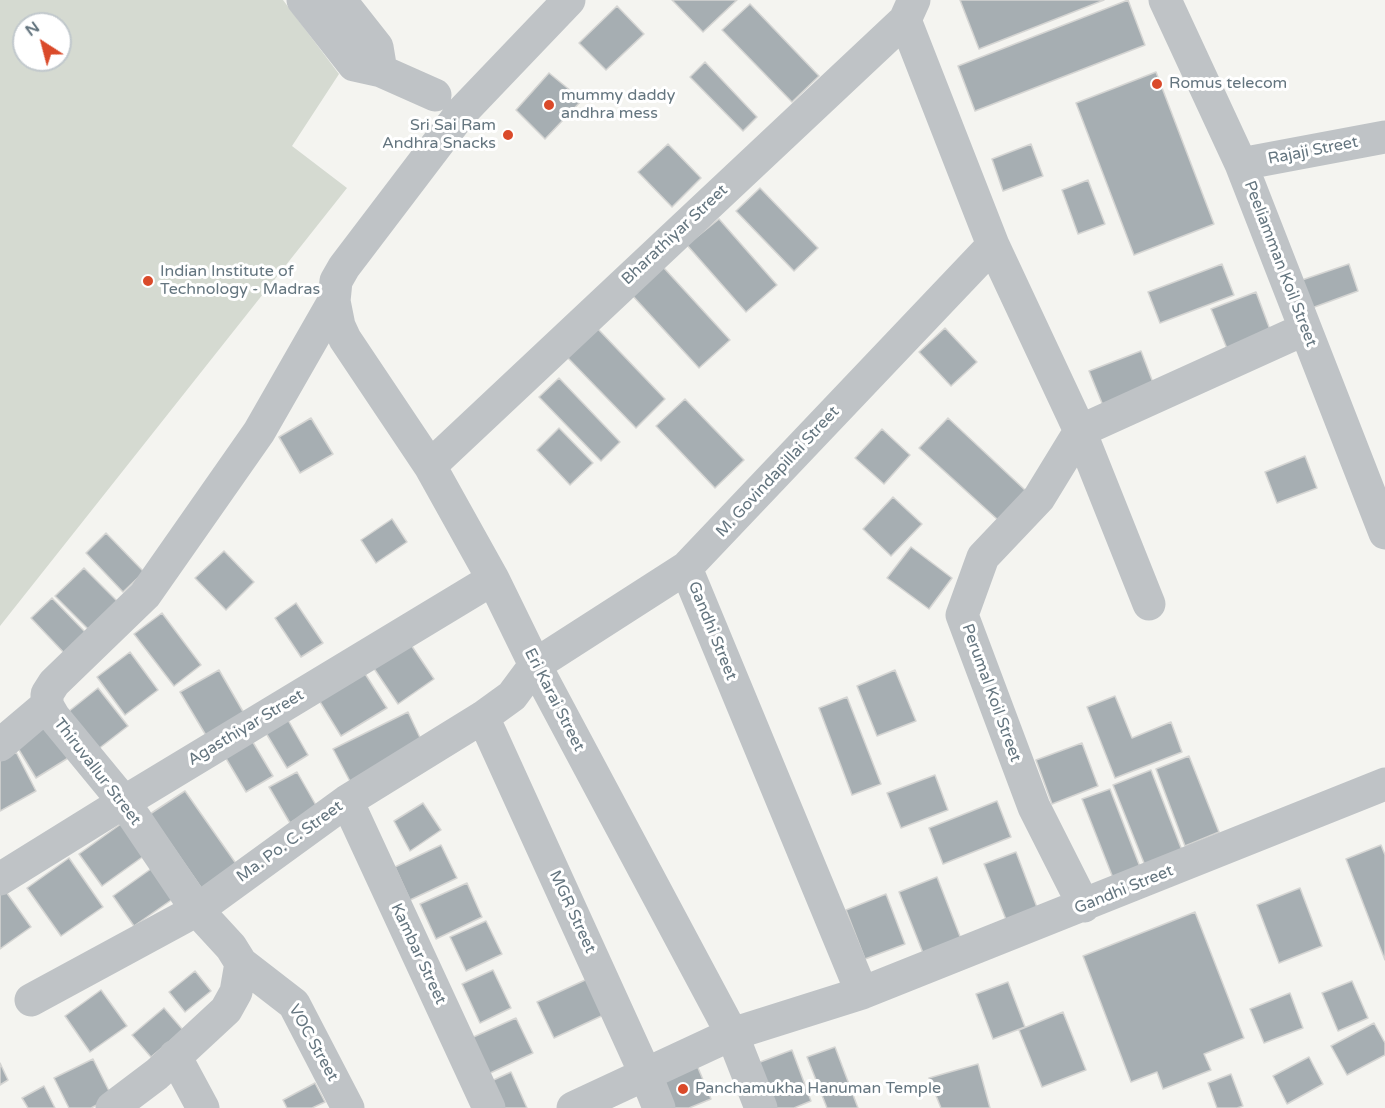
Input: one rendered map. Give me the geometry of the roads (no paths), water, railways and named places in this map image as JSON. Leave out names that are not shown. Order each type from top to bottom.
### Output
[{"type":"street","points":[[303,0],[354,65],[381,71],[435,95]]},
{"type":"street","points":[[340,0],[377,47],[381,71]]},
{"type":"street","points":[[334,300],[336,281],[344,267],[461,112],[569,0]]},
{"type":"street","name":"Peeliamman Koil Street","points":[[1165,0],[1241,164],[1385,533]]},
{"type":"street","points":[[910,10],[993,245],[1080,431],[1149,604]]},
{"type":"street","name":"Bharathiyar Street","points":[[430,466],[910,10]]},
{"type":"street","name":"Rajaji Street","points":[[1241,164],[1385,137]]},
{"type":"street","name":"M. Govindapillai Street","points":[[535,665],[686,568],[993,245]]},
{"type":"street","name":"Eri Karai Street","points":[[334,300],[339,326],[345,339],[430,466],[493,579],[535,665],[732,1034],[761,1108]]},
{"type":"street","name":"Thiruvallur Street","points":[[241,963],[231,947],[197,910],[124,802],[54,717],[47,705],[47,694],[54,683],[144,595],[258,432],[334,300]]},
{"type":"street","points":[[1080,431],[1305,329]]},
{"type":"street","name":"Perumal Koil Street","points":[[1080,431],[1039,498],[983,557],[962,615],[1034,807],[1084,906]]},
{"type":"street","name":"Gandhi Street","points":[[686,568],[862,993]]},
{"type":"street","name":"Agasthiyar Street","points":[[0,879],[493,579]]},
{"type":"street","name":"Ma. Po. C. Street","points":[[31,1000],[197,910],[347,801],[483,717],[512,696],[535,665]]},
{"type":"street","points":[[0,745],[47,705]]},
{"type":"street","name":"MGR Street","points":[[483,717],[645,1072],[659,1108]]},
{"type":"street","name":"Gandhi Street","points":[[573,1108],[645,1072],[732,1034],[862,993],[1385,784]]},
{"type":"street","name":"Kambar Street","points":[[347,801],[489,1108]]},
{"type":"street","points":[[112,1108],[157,1074],[226,1010],[236,993],[241,963]]},
{"type":"street","name":"VOC Street","points":[[241,963],[294,1004],[348,1108]]},
{"type":"street","points":[[175,1056],[203,1108]]},
{"type":"place","name":"Romus telecom","points":[[1157,84]]},
{"type":"place","name":"mummy daddy andhra mess","points":[[549,105]]},
{"type":"place","name":"Sri Sai Ram Andhra Snacks","points":[[508,135]]},
{"type":"place","name":"Indian Institute of Technology - Madras","points":[[148,281]]},
{"type":"place","name":"Panchamukha Hanuman Temple","points":[[683,1089]]}]
